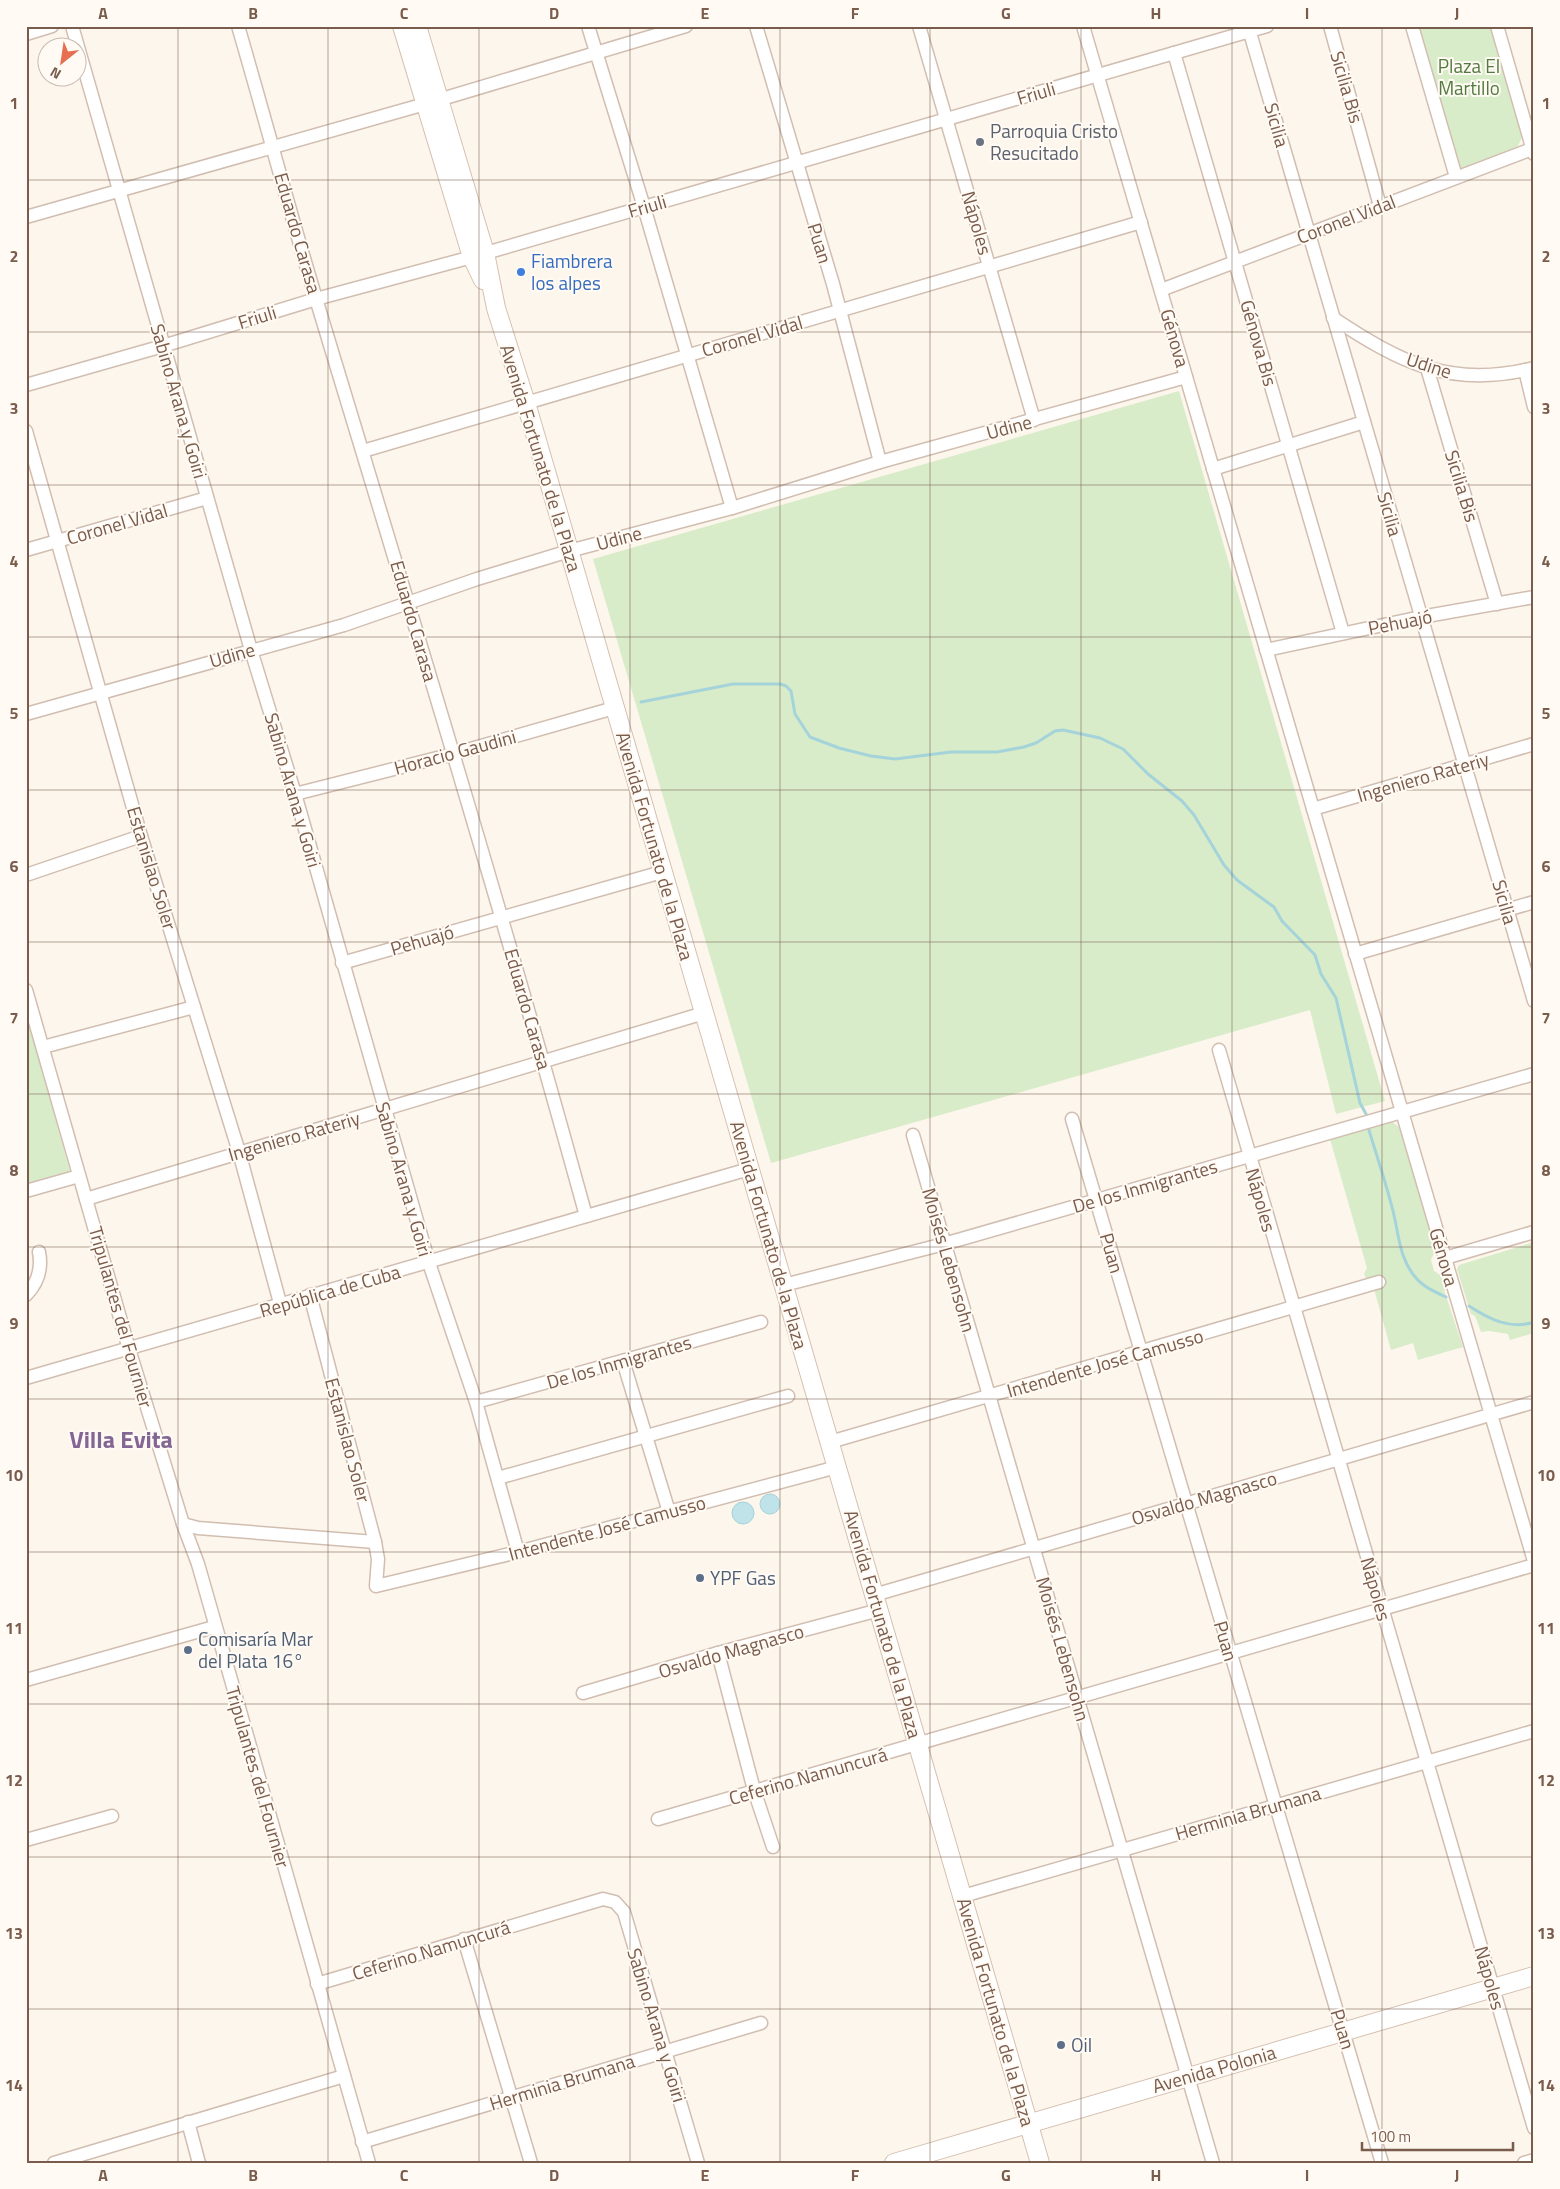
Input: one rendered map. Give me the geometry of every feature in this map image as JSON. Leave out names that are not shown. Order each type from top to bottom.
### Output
[{"type":"main road","name":"Avenida Fortunato de la Plaza","points":[[402,26],[432,102],[478,255],[526,402],[1040,2163]]},
{"type":"main road","name":"Avenida Fortunato de la Plaza","points":[[417,26],[432,102]]},
{"type":"main road","name":"Avenida Polonia","points":[[894,2163],[926,2159],[1028,2123],[1534,1976]]},
{"type":"street","points":[[26,34],[52,26]]},
{"type":"street","name":"Sabino Arana y Goiri","points":[[72,26],[251,650],[295,794],[384,1110],[429,1263],[476,1402],[518,1552]]},
{"type":"street","name":"Eduardo Carasa","points":[[238,26],[274,146],[316,298],[544,1062],[586,1216]]},
{"type":"street","points":[[588,26],[644,207],[732,508]]},
{"type":"street","points":[[26,217],[432,102],[686,26]]},
{"type":"street","name":"Puan","points":[[756,26],[840,310],[880,462]]},
{"type":"street","name":"Nápoles","points":[[920,26],[1034,420]]},
{"type":"street","name":"Génova","points":[[1083,26],[1534,1561]]},
{"type":"street","name":"Friuli","points":[[26,385],[163,346],[316,298],[478,255],[1098,76],[1249,29],[1268,26]]},
{"type":"street","name":"Sicilia Bis","points":[[1330,26],[1380,206]]},
{"type":"street","points":[[1412,26],[1456,177]]},
{"type":"street","points":[[1497,26],[1532,146]]},
{"type":"street","name":"Sicilia","points":[[1249,29],[1534,1001]]},
{"type":"street","name":"Génova Bis","points":[[1174,53],[1343,633]]},
{"type":"street","name":"Coronel Vidal","points":[[1161,290],[1532,146]]},
{"type":"street","name":"Coronel Vidal","points":[[363,451],[1140,222]]},
{"type":"street","name":"Udine","points":[[1333,318],[1374,344],[1427,368],[1470,377],[1490,377],[1530,369]]},
{"type":"street","name":"Sicilia Bis","points":[[1427,368],[1497,604]]},
{"type":"street","points":[[1530,369],[1534,407]]},
{"type":"street","name":"Udine","points":[[26,714],[344,625],[569,551],[732,508],[880,462],[1186,377]]},
{"type":"street","points":[[1213,469],[1364,422]]},
{"type":"street","name":"Estanislao Soler","points":[[26,431],[141,836],[239,1152],[280,1303]]},
{"type":"street","name":"Coronel Vidal","points":[[26,550],[207,498]]},
{"type":"street","name":"Pehuajó","points":[[1266,650],[1421,617],[1534,597]]},
{"type":"street","name":"Horacio Gaudini","points":[[295,794],[453,754],[614,708]]},
{"type":"street","name":"Ingeniero Rateriy","points":[[1313,809],[1534,744]]},
{"type":"street","points":[[26,875],[141,836]]},
{"type":"street","name":"Pehuajó","points":[[342,963],[662,872]]},
{"type":"street","points":[[1355,954],[1534,902]]},
{"type":"street","name":"Tripulantes del Fournier","points":[[26,990],[129,1349],[183,1524],[198,1564],[214,1627],[369,2163]]},
{"type":"street","points":[[43,1047],[194,1006]]},
{"type":"street","name":"Ingeniero Rateriy","points":[[86,1199],[704,1013]]},
{"type":"street","name":"Nápoles","points":[[1218,1050],[1534,2128]]},
{"type":"street","name":"De los Inmigrantes","points":[[784,1285],[944,1244],[1534,1074]]},
{"type":"street","name":"Puan","points":[[1072,1119],[1229,1654],[1382,2163]]},
{"type":"street","name":"Moisés Lebensohn","points":[[913,1135],[1213,2163]]},
{"type":"street","name":"República de Cuba","points":[[26,1378],[280,1303],[429,1263],[749,1169]]},
{"type":"street","points":[[26,1191],[79,1176]]},
{"type":"street","points":[[1444,1258],[1534,1232]]},
{"type":"street","points":[[26,1295],[36,1282],[41,1264],[39,1252]]},
{"type":"street","name":"Intendente José Camusso","points":[[830,1442],[1379,1282]]},
{"type":"street","name":"Estanislao Soler","points":[[310,1295],[375,1542],[378,1559],[376,1586]]},
{"type":"street","name":"De los Inmigrantes","points":[[476,1402],[761,1322]]},
{"type":"street","points":[[623,1362],[669,1512]]},
{"type":"street","points":[[498,1478],[647,1438],[788,1396]]},
{"type":"street","name":"Osvaldo Magnasco","points":[[583,1693],[718,1653],[877,1602],[1033,1548],[1534,1402]]},
{"type":"street","name":"Intendente José Camusso","points":[[376,1586],[518,1552],[837,1467]]},
{"type":"street","points":[[183,1524],[198,1528],[375,1542]]},
{"type":"street","name":"Ceferino Namuncurá","points":[[658,1819],[1534,1565]]},
{"type":"street","points":[[26,1680],[214,1627]]},
{"type":"street","points":[[718,1653],[754,1790],[773,1847]]},
{"type":"street","name":"Herminia Brumana","points":[[963,1896],[1534,1731]]},
{"type":"street","points":[[26,1840],[112,1816]]},
{"type":"street","name":"Sabino Arana y Goiri","points":[[603,1899],[615,1902],[624,1912],[698,2163]]},
{"type":"street","name":"Ceferino Namuncurá","points":[[317,1984],[603,1899]]},
{"type":"street","points":[[464,1939],[531,2163]]},
{"type":"street","name":"Herminia Brumana","points":[[362,2142],[761,2023]]},
{"type":"street","points":[[54,2163],[344,2076]]},
{"type":"street","points":[[188,2122],[200,2163]]},
{"type":"street","points":[[1524,2163],[1534,2160]]},
{"type":"green space","name":"Plaza El Martillo","points":[[1417,26],[1492,26],[1523,135],[1517,148],[1463,169],[1459,167]]},
{"type":"green space","points":[[1179,391],[1385,1101],[1336,1114],[1310,1010],[771,1163],[593,559]]},
{"type":"green space","points":[[26,1013],[70,1172],[26,1185]]},
{"type":"green space","points":[[1391,1121],[1399,1127],[1436,1249],[1431,1260],[1434,1271],[1442,1276],[1447,1289],[1444,1290],[1463,1347],[1418,1360],[1413,1343],[1391,1350],[1374,1289],[1385,1285],[1382,1276],[1367,1280],[1364,1274],[1367,1268],[1330,1139]]},
{"type":"green space","points":[[1534,1242],[1534,1333],[1510,1340],[1508,1334],[1489,1331],[1481,1332],[1475,1316],[1471,1314],[1457,1269],[1459,1265]]},
{"type":"water","points":[[770,1494],[777,1497],[780,1504],[777,1511],[770,1514],[763,1511],[760,1504],[763,1497]]},
{"type":"water","points":[[743,1502],[751,1505],[754,1513],[751,1521],[743,1524],[735,1521],[732,1513],[735,1505]]},
{"type":"waterway","points":[[641,702],[733,684],[780,684],[786,686],[791,691],[795,714],[810,737],[839,748],[871,756],[895,759],[951,752],[997,752],[1024,747],[1036,743],[1055,731],[1063,730],[1100,738],[1123,749],[1148,774],[1182,801],[1194,815],[1224,865],[1237,880],[1274,907],[1282,921],[1315,955],[1321,974],[1336,998],[1360,1103],[1366,1114]]},
{"type":"waterway","points":[[1369,1130],[1393,1211],[1400,1246],[1406,1264],[1420,1282],[1446,1297]]},
{"type":"waterway","points":[[1469,1306],[1492,1319],[1508,1324],[1517,1325],[1534,1322]]},
{"type":"place","name":"Parroquia Cristo Resucitado","points":[[980,142]]},
{"type":"place","name":"Fiambrera los alpes","points":[[521,272]]},
{"type":"place","name":"YPF Gas","points":[[700,1578]]},
{"type":"place","name":"Comisaría Mar del Plata 16°","points":[[188,1650]]},
{"type":"place","name":"Oil","points":[[1061,2045]]},
{"type":"district","name":"Villa Evita","points":[[121,1440]]}]
